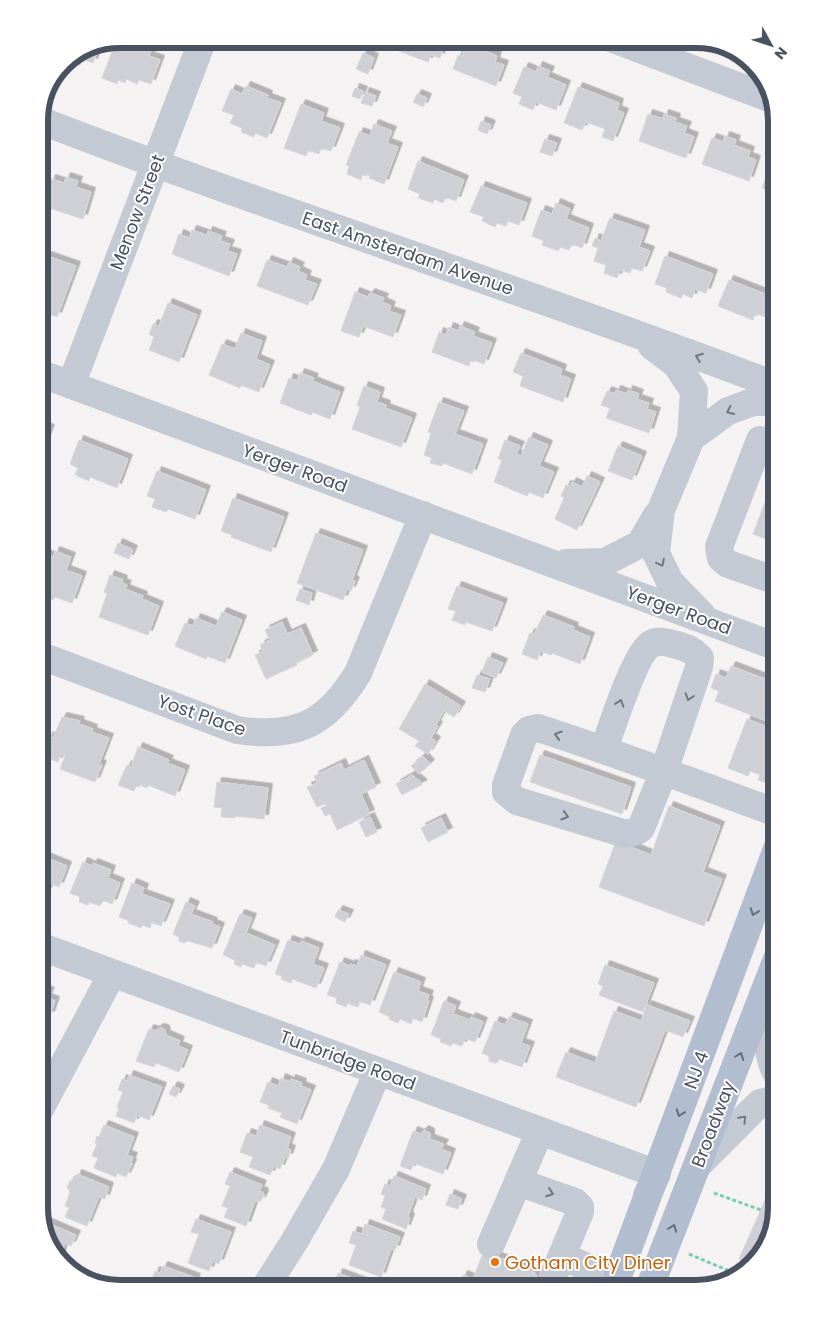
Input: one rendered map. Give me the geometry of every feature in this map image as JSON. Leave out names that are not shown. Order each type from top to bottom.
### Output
[{"type":"main road","name":"NJ 4","points":[[611,1280],[657,1174],[768,873]]},
{"type":"main road","name":"Broadway","points":[[653,1280],[768,982]]},
{"type":"street","name":"Menow Street","points":[[71,385],[200,48]]},
{"type":"street","points":[[637,48],[765,96]]},
{"type":"street","name":"East Amsterdam Avenue","points":[[48,123],[155,164],[633,332],[768,383]]},
{"type":"street","points":[[633,332],[676,364],[694,392],[691,438],[661,510],[656,553],[670,582],[700,618],[680,646]]},
{"type":"street","name":"Yerger Road","points":[[48,376],[768,644]]},
{"type":"street","points":[[691,438],[728,411],[753,402],[768,402]]},
{"type":"street","points":[[768,443],[760,440],[719,547],[721,558],[728,564],[768,578]]},
{"type":"street","name":"Yerger Road","points":[[552,563],[605,562],[640,544],[661,510]]},
{"type":"street","name":"Yost Place","points":[[48,658],[237,730],[262,734],[294,729],[309,723],[329,711],[345,694],[358,673],[423,515]]},
{"type":"street","points":[[604,749],[622,696],[650,645],[661,641],[693,650],[700,658],[700,667],[664,771],[641,828],[630,834],[517,801],[506,792],[506,785],[524,735],[529,730],[538,728],[604,749],[664,771],[768,810]]},
{"type":"street","name":"Tunbridge Road","points":[[48,949],[657,1174]]},
{"type":"street","points":[[48,1094],[112,974]]},
{"type":"street","points":[[764,992],[768,1034]]},
{"type":"street","points":[[270,1280],[336,1169],[378,1071]]},
{"type":"street","points":[[697,1166],[760,1103],[768,1101]]},
{"type":"street","points":[[491,1244],[540,1131]]},
{"type":"street","points":[[518,1182],[575,1202],[580,1207],[580,1212],[563,1257],[552,1280]]},
{"type":"street","points":[[563,1257],[601,1280]]},
{"type":"path","points":[[714,1193],[761,1210]]},
{"type":"path","points":[[685,1252],[731,1271]]},
{"type":"building","points":[[113,48],[126,48],[135,51],[136,48],[152,48],[149,56],[160,60],[151,84],[139,80],[137,84],[126,79],[125,83],[118,80],[117,84],[102,78]]},
{"type":"building","points":[[400,48],[444,48],[440,58],[431,55],[428,62],[399,51]]},
{"type":"building","points":[[465,48],[487,48],[489,49],[487,52],[497,56],[495,62],[504,65],[496,86],[453,69],[458,55],[462,56]]},
{"type":"building","points":[[97,51],[93,63],[82,59],[80,65],[76,64],[80,60],[92,53]]},
{"type":"building","points":[[363,53],[374,58],[368,74],[356,69]]},
{"type":"building","points":[[538,66],[550,71],[547,77],[566,85],[556,110],[536,102],[533,110],[519,104],[522,97],[513,93],[524,67],[536,72]]},
{"type":"building","points":[[246,86],[268,95],[267,98],[281,103],[267,138],[255,133],[254,137],[241,132],[242,128],[230,123],[234,115],[222,111],[231,89],[242,94]]},
{"type":"building","points":[[578,87],[619,103],[617,110],[624,113],[613,141],[602,137],[605,129],[586,122],[582,130],[564,123]]},
{"type":"building","points":[[355,88],[363,91],[360,99],[352,96]]},
{"type":"building","points":[[365,92],[376,96],[372,106],[361,103]]},
{"type":"building","points":[[417,94],[427,98],[423,107],[413,102]]},
{"type":"building","points":[[301,104],[324,113],[321,121],[340,128],[331,151],[321,148],[319,154],[308,150],[306,156],[284,148]]},
{"type":"building","points":[[648,114],[663,119],[664,114],[676,118],[675,122],[687,126],[684,133],[694,137],[686,158],[639,141]]},
{"type":"building","points":[[481,121],[491,125],[487,134],[478,130]]},
{"type":"building","points":[[374,124],[392,131],[387,143],[398,147],[384,184],[369,178],[370,176],[363,173],[361,180],[347,174],[349,166],[346,165],[359,132],[370,136]]},
{"type":"building","points":[[725,136],[736,140],[734,145],[750,151],[748,157],[756,160],[749,181],[702,164],[712,138],[723,142]]},
{"type":"building","points":[[545,139],[557,143],[552,156],[540,152]]},
{"type":"building","points":[[418,161],[464,180],[456,201],[446,197],[443,203],[434,199],[433,203],[418,198],[420,194],[408,189]]},
{"type":"building","points":[[768,172],[768,190],[762,188]]},
{"type":"building","points":[[66,177],[78,181],[76,187],[91,192],[83,219],[48,208],[48,189],[51,179],[64,183]]},
{"type":"building","points":[[481,186],[527,203],[519,225],[508,221],[506,226],[497,223],[495,227],[482,221],[484,217],[470,212]]},
{"type":"building","points":[[556,203],[570,209],[566,219],[589,228],[582,248],[572,244],[569,250],[560,247],[558,251],[542,245],[544,241],[532,236],[541,210],[552,214]]},
{"type":"building","points":[[610,218],[645,230],[639,247],[650,251],[642,271],[632,268],[630,273],[620,270],[617,278],[604,273],[606,265],[594,261],[598,248],[592,246],[595,238],[601,241]]},
{"type":"building","points":[[192,230],[207,235],[208,231],[222,236],[220,241],[230,244],[227,251],[237,254],[229,276],[172,254],[179,234],[189,238]]},
{"type":"building","points":[[48,256],[76,266],[57,317],[48,313]]},
{"type":"building","points":[[665,256],[713,274],[706,293],[695,289],[692,298],[683,294],[681,298],[666,292],[667,288],[655,284]]},
{"type":"building","points":[[267,260],[287,267],[289,262],[300,267],[298,271],[307,275],[305,280],[317,284],[308,305],[257,286]]},
{"type":"building","points":[[729,280],[768,295],[768,310],[765,317],[755,313],[753,320],[718,306]]},
{"type":"building","points":[[355,292],[368,297],[370,293],[384,298],[382,302],[391,306],[389,311],[401,315],[393,337],[363,326],[359,337],[341,331]]},
{"type":"building","points":[[168,303],[197,315],[179,362],[149,350],[154,337],[149,334],[153,324],[159,326]]},
{"type":"building","points":[[460,326],[475,332],[473,336],[492,343],[484,364],[471,359],[469,366],[432,352],[439,332],[446,335],[449,327],[458,331]]},
{"type":"building","points":[[241,333],[262,341],[256,359],[270,365],[259,392],[241,385],[240,388],[209,375],[222,344],[235,349]]},
{"type":"building","points":[[521,353],[562,369],[560,375],[571,379],[563,402],[520,386],[523,376],[513,372]]},
{"type":"building","points":[[300,373],[314,378],[312,381],[340,392],[330,419],[312,412],[311,415],[280,403],[289,378],[297,381]]},
{"type":"building","points":[[364,386],[380,392],[377,402],[386,405],[385,408],[412,418],[401,447],[352,429],[360,407],[357,405]]},
{"type":"building","points":[[616,390],[627,394],[628,390],[639,394],[637,399],[649,403],[647,409],[656,412],[649,433],[606,418],[610,408],[601,405],[607,391],[615,394]]},
{"type":"building","points":[[439,402],[464,411],[455,434],[483,444],[472,474],[443,463],[442,466],[430,463],[432,458],[424,455],[431,433],[428,432]]},
{"type":"building","points":[[529,437],[548,445],[539,466],[554,472],[543,498],[529,492],[527,496],[494,482],[502,460],[498,459],[505,440],[520,446],[516,454],[521,456]]},
{"type":"building","points":[[79,440],[128,459],[117,488],[90,477],[89,481],[75,475],[78,468],[70,464]]},
{"type":"building","points":[[618,446],[642,456],[632,480],[608,471]]},
{"type":"building","points":[[157,471],[206,490],[195,519],[168,509],[166,512],[152,507],[155,499],[147,496]]},
{"type":"building","points":[[587,476],[600,482],[577,530],[555,519],[564,498],[561,496],[566,485],[570,486],[572,482],[582,487]]},
{"type":"building","points":[[768,495],[768,540],[753,534]]},
{"type":"building","points":[[233,498],[284,517],[271,552],[231,537],[232,535],[221,531]]},
{"type":"building","points":[[316,533],[363,550],[352,580],[355,581],[351,591],[347,589],[343,600],[297,583]]},
{"type":"building","points":[[118,543],[133,550],[129,559],[114,553]]},
{"type":"building","points":[[55,551],[71,557],[66,570],[82,576],[72,603],[55,597],[53,600],[48,598],[48,555],[53,557]]},
{"type":"building","points":[[110,575],[123,580],[122,583],[127,585],[125,589],[143,596],[142,599],[159,606],[148,635],[99,617],[107,594],[104,592]]},
{"type":"building","points":[[457,586],[503,603],[492,631],[466,622],[465,625],[452,620],[456,611],[448,609]]},
{"type":"building","points":[[300,589],[312,593],[309,605],[296,600]]},
{"type":"building","points":[[222,612],[242,620],[225,663],[207,656],[206,659],[175,646],[185,623],[193,626],[196,618],[216,626]]},
{"type":"building","points":[[543,615],[574,627],[573,630],[590,637],[580,664],[552,653],[551,655],[541,651],[537,660],[522,654],[530,633],[534,635]]},
{"type":"building","points":[[282,622],[287,634],[301,628],[313,655],[296,663],[297,665],[266,679],[255,655],[263,652],[260,645],[270,640],[265,630]]},
{"type":"building","points":[[488,657],[503,663],[496,678],[482,672]]},
{"type":"building","points":[[731,666],[765,679],[768,674],[768,722],[715,701],[719,691],[711,688],[716,674],[726,678]]},
{"type":"building","points":[[477,675],[490,679],[485,692],[472,688]]},
{"type":"building","points":[[425,684],[461,706],[454,717],[444,711],[431,738],[436,741],[428,754],[415,746],[419,741],[399,729]]},
{"type":"building","points":[[62,717],[80,721],[79,724],[93,729],[92,732],[109,738],[99,764],[102,765],[95,782],[60,769],[65,756],[61,754],[58,762],[48,758],[48,738],[49,736],[53,738]]},
{"type":"building","points":[[747,719],[768,727],[768,784],[758,780],[760,775],[750,771],[748,776],[728,768]]},
{"type":"building","points":[[138,747],[169,760],[167,763],[185,770],[175,796],[148,785],[147,788],[137,784],[134,791],[118,785],[127,765],[131,767]]},
{"type":"building","points":[[540,755],[631,787],[622,814],[530,782]]},
{"type":"building","points":[[423,756],[430,764],[419,774],[411,766]]},
{"type":"building","points":[[364,760],[376,787],[361,794],[370,814],[337,830],[330,814],[325,816],[321,808],[328,805],[327,803],[317,807],[307,787],[317,783],[314,776],[341,763],[344,770]]},
{"type":"building","points":[[412,775],[423,784],[402,795],[396,784]]},
{"type":"building","points":[[217,782],[268,788],[264,819],[235,816],[235,818],[221,817],[222,808],[214,807]]},
{"type":"building","points":[[669,806],[720,826],[703,872],[722,879],[704,926],[599,887],[616,841],[651,855]]},
{"type":"building","points":[[370,817],[377,832],[366,837],[359,822]]},
{"type":"building","points":[[441,818],[448,832],[428,842],[421,828]]},
{"type":"building","points":[[48,858],[67,866],[59,887],[50,883],[48,889]]},
{"type":"building","points":[[83,862],[92,866],[93,863],[111,870],[108,878],[120,883],[112,904],[103,900],[100,906],[89,902],[88,905],[79,902],[80,897],[70,893]]},
{"type":"building","points":[[132,883],[144,888],[142,894],[170,904],[161,926],[152,922],[150,928],[142,925],[141,928],[119,917]]},
{"type":"building","points":[[186,902],[195,906],[191,914],[213,922],[212,924],[220,927],[212,948],[188,941],[184,943],[179,941],[179,937],[173,934]]},
{"type":"building","points":[[338,910],[349,914],[345,922],[335,917]]},
{"type":"building","points":[[240,914],[252,918],[246,933],[275,945],[266,966],[256,962],[254,968],[242,964],[241,967],[234,964],[235,960],[223,955]]},
{"type":"building","points":[[288,940],[300,944],[301,941],[319,948],[313,964],[324,968],[316,988],[292,979],[291,983],[281,979],[282,976],[275,974]]},
{"type":"building","points":[[361,955],[386,965],[370,1005],[360,1001],[358,1007],[347,1003],[346,1007],[336,1003],[337,998],[327,995],[340,962],[350,966],[351,964],[357,966]]},
{"type":"building","points":[[605,965],[654,983],[643,1012],[599,995],[603,986],[598,984]]},
{"type":"building","points":[[394,972],[421,982],[418,991],[429,995],[427,1000],[429,1001],[422,1022],[413,1018],[411,1024],[400,1019],[398,1023],[379,1012]]},
{"type":"building","points":[[48,998],[55,1001],[50,1016],[48,1015]]},
{"type":"building","points":[[444,1001],[456,1006],[453,1014],[470,1020],[471,1017],[483,1022],[475,1042],[465,1038],[462,1046],[452,1043],[451,1046],[440,1042],[441,1039],[431,1035]]},
{"type":"building","points":[[647,1005],[690,1021],[683,1037],[665,1030],[636,1107],[556,1077],[566,1052],[595,1063],[614,1011],[641,1021]]},
{"type":"building","points":[[509,1017],[528,1024],[521,1043],[530,1046],[522,1067],[499,1059],[495,1063],[489,1061],[489,1056],[482,1053],[495,1021],[505,1025]]},
{"type":"building","points":[[161,1028],[165,1030],[166,1035],[180,1041],[178,1046],[188,1050],[179,1072],[156,1063],[154,1067],[136,1061],[149,1029],[156,1031]]},
{"type":"building","points":[[129,1075],[162,1087],[149,1120],[137,1115],[134,1123],[116,1116],[119,1108],[117,1107],[123,1092],[118,1090],[122,1079],[127,1081]]},
{"type":"building","points":[[281,1078],[290,1082],[291,1079],[302,1083],[301,1086],[311,1090],[297,1124],[280,1117],[282,1113],[268,1108],[269,1105],[260,1102],[268,1082],[278,1086]]},
{"type":"building","points":[[173,1086],[180,1089],[176,1097],[169,1094]]},
{"type":"building","points":[[104,1125],[134,1137],[127,1155],[133,1157],[132,1164],[126,1177],[117,1173],[116,1177],[94,1168],[98,1158],[92,1156],[97,1144],[95,1143]]},
{"type":"building","points":[[260,1125],[291,1137],[287,1148],[291,1150],[288,1158],[285,1157],[280,1169],[274,1166],[270,1175],[249,1167],[253,1157],[240,1152],[247,1133],[256,1136]]},
{"type":"building","points":[[424,1130],[430,1133],[430,1139],[444,1144],[441,1149],[451,1153],[443,1174],[414,1163],[411,1170],[400,1166],[413,1131],[420,1134]]},
{"type":"building","points":[[230,1172],[262,1185],[259,1191],[263,1192],[264,1195],[261,1201],[255,1201],[246,1226],[224,1217],[228,1208],[222,1206],[230,1186],[225,1184]]},
{"type":"building","points":[[77,1174],[109,1187],[105,1199],[99,1197],[87,1226],[65,1217],[69,1208],[65,1206],[70,1192],[67,1187],[70,1181],[76,1178]]},
{"type":"building","points":[[394,1176],[426,1189],[422,1200],[415,1197],[408,1216],[410,1218],[406,1229],[382,1219],[386,1209],[381,1207],[385,1196],[381,1194],[385,1184],[390,1186]]},
{"type":"building","points":[[768,1193],[768,1218],[763,1236],[754,1252],[747,1259],[744,1261],[739,1259]]},
{"type":"building","points":[[450,1194],[462,1199],[458,1209],[446,1205]]},
{"type":"building","points":[[196,1219],[231,1232],[219,1264],[213,1261],[209,1271],[188,1263],[199,1234],[191,1232]]},
{"type":"building","points":[[49,1224],[76,1235],[71,1246],[65,1243],[62,1251],[55,1240]]},
{"type":"building","points":[[365,1224],[400,1237],[395,1250],[391,1249],[381,1277],[349,1265],[356,1245],[349,1243],[353,1231],[362,1234]]},
{"type":"building","name":"Gotham City Diner","points":[[484,1251],[535,1273],[538,1280],[461,1280],[463,1275],[473,1279]]},
{"type":"building","points":[[163,1266],[196,1278],[195,1280],[152,1280],[155,1271],[160,1273]]},
{"type":"building","points":[[338,1273],[357,1280],[336,1280]]},
{"type":"place","name":"Gotham City Diner","points":[[495,1262]]}]
